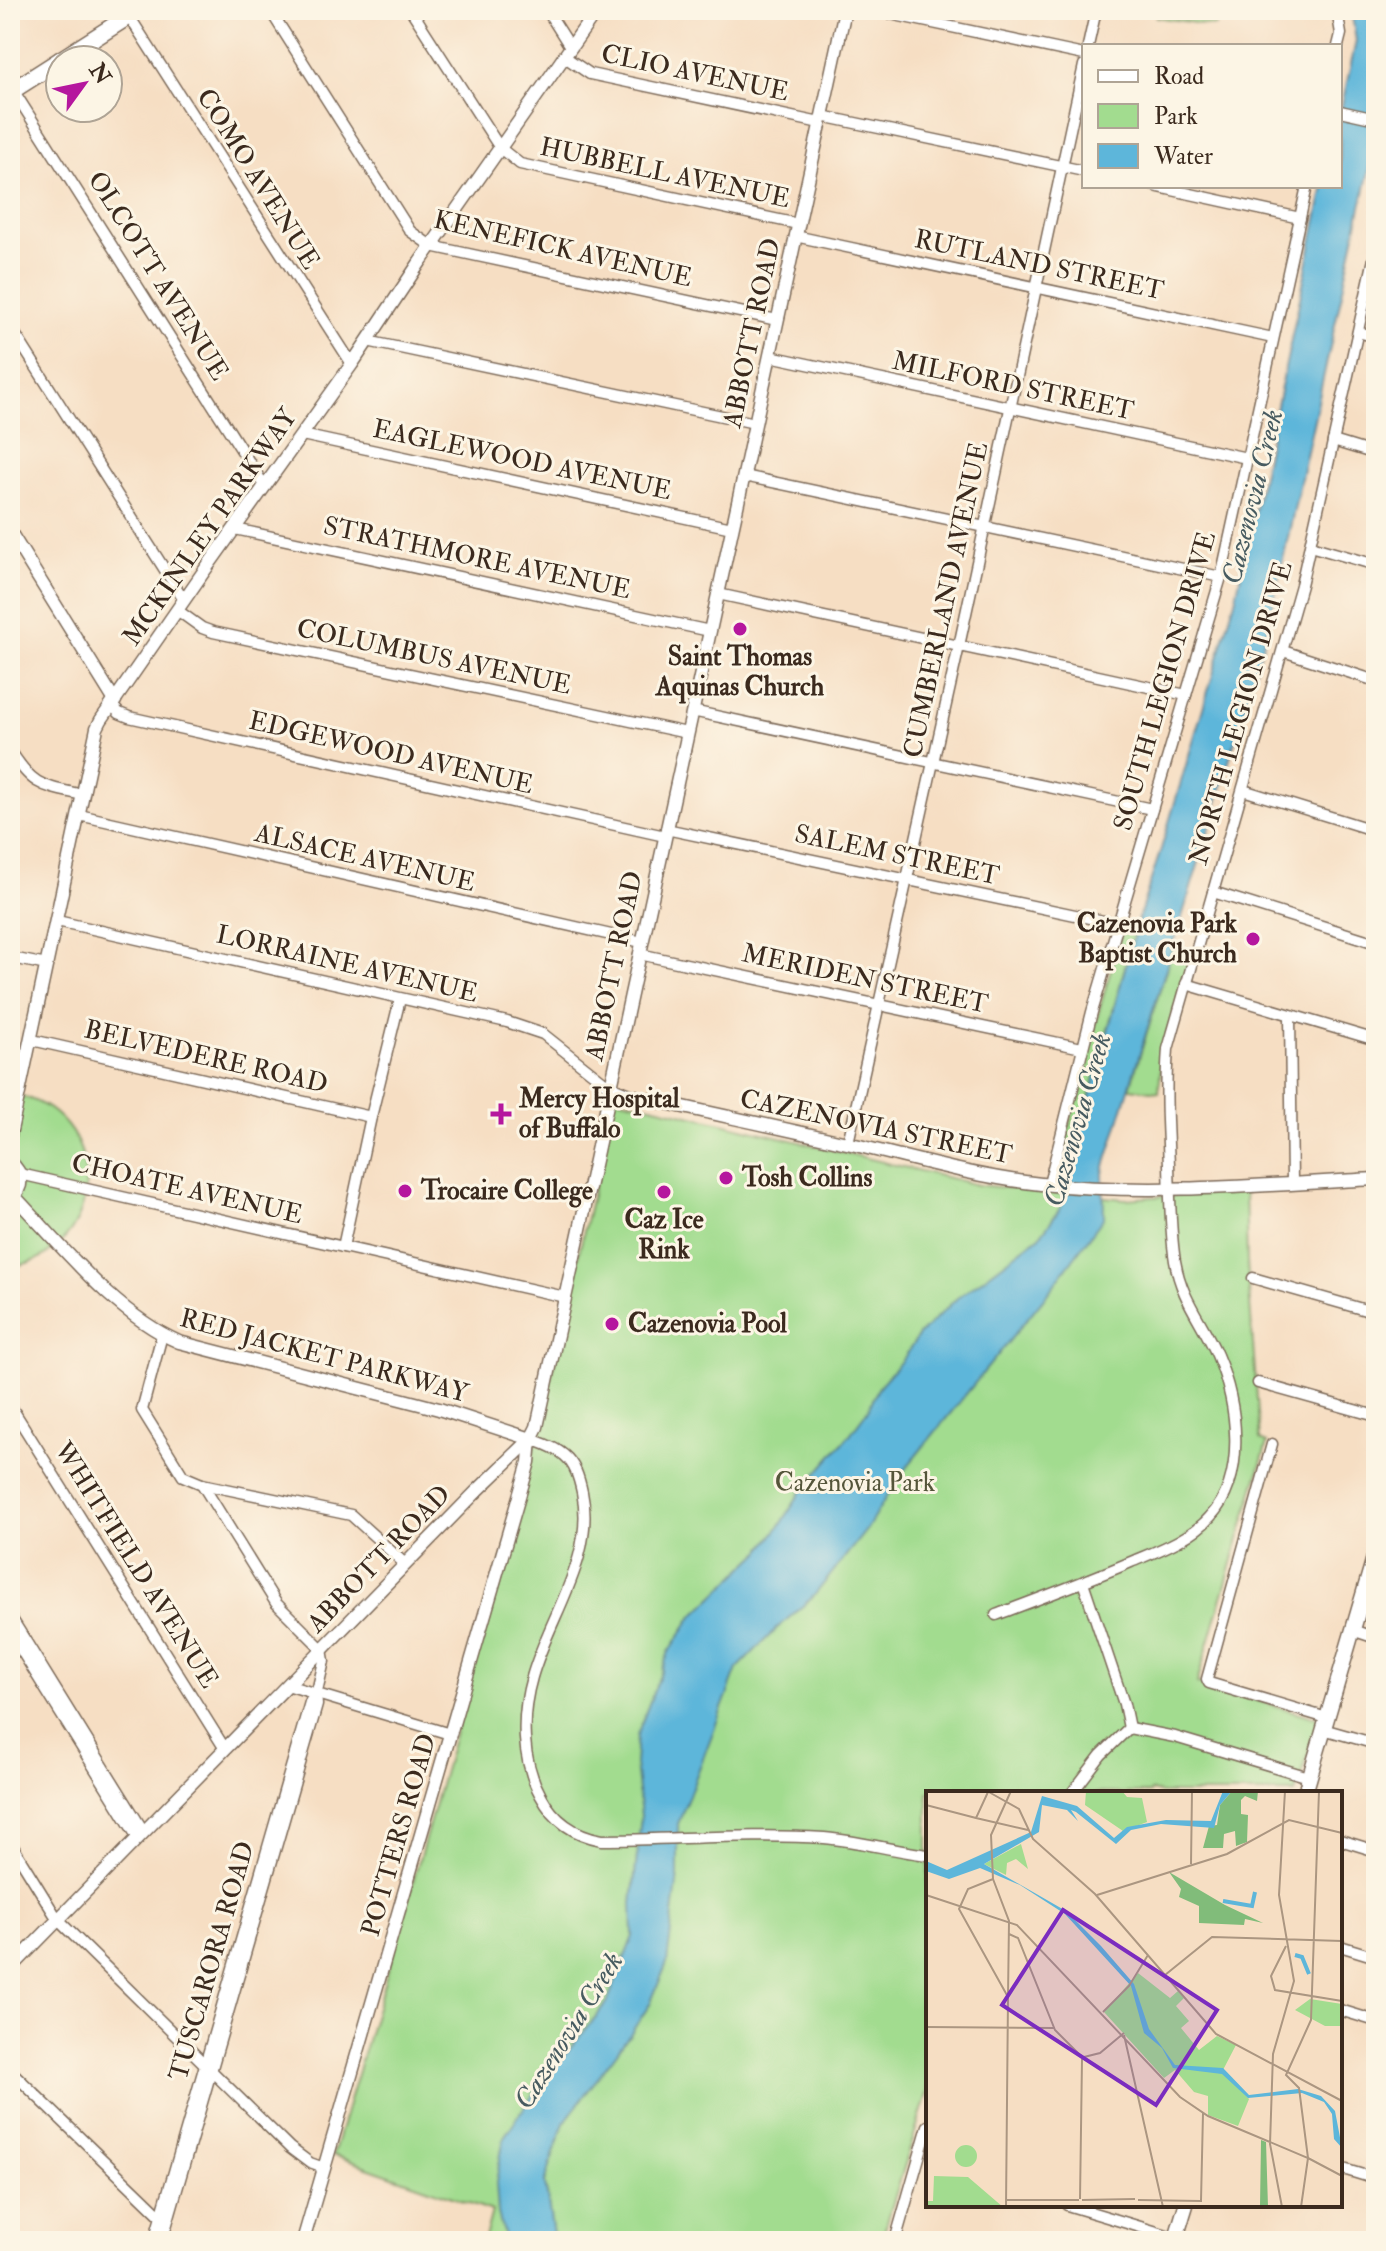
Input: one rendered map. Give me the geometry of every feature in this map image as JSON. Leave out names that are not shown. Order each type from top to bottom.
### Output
[{"type":"main road","points":[[84,44],[133,12]]},
{"type":"main road","points":[[12,91],[44,70]]},
{"type":"main road","points":[[1306,1791],[1376,1551]]},
{"type":"main road","points":[[1179,2240],[1186,2207]]},
{"type":"street","name":"KENEFICK AVENUE","points":[[270,10],[410,231],[421,241],[431,246],[777,320]]},
{"type":"street","name":"HUBBELL AVENUE","points":[[411,10],[500,148],[515,161],[797,230]]},
{"type":"street","points":[[547,10],[568,52]]},
{"type":"street","name":"MCKINLEY PARKWAY","points":[[10,1135],[97,728],[597,10]]},
{"type":"street","name":"ABBOTT ROAD","points":[[10,1969],[531,1439],[537,1427],[845,10]]},
{"type":"street","points":[[871,10],[1082,55]]},
{"type":"street","points":[[1088,44],[1096,10]]},
{"type":"street","points":[[1337,10],[1341,34],[1338,44]]},
{"type":"street","name":"COMO AVENUE","points":[[133,12],[352,364]]},
{"type":"street","name":"CLIO AVENUE","points":[[568,52],[590,74],[1082,171]]},
{"type":"street","name":"CUMBERLAND AVENUE","points":[[848,1143],[1082,74]]},
{"type":"street","name":"OLCOTT AVENUE","points":[[12,91],[265,487]]},
{"type":"street","points":[[1342,111],[1376,119]]},
{"type":"street","points":[[1163,188],[1300,218]]},
{"type":"street","name":"SOUTH LEGION DRIVE","points":[[1056,1185],[1082,1048],[1221,577],[1307,188]]},
{"type":"street","name":"RUTLAND STREET","points":[[797,230],[1036,287],[1273,338]]},
{"type":"street","name":"NORTH LEGION DRIVE","points":[[996,1615],[1160,1549],[1201,1526],[1225,1495],[1235,1451],[1229,1392],[1217,1356],[1185,1298],[1176,1263],[1165,1082],[1168,1049],[1283,651],[1310,546],[1376,250]]},
{"type":"street","name":"COLUMBUS AVENUE","points":[[10,326],[181,605],[202,628],[687,733]]},
{"type":"street","points":[[1358,332],[1376,337]]},
{"type":"street","points":[[367,341],[755,423]]},
{"type":"street","name":"MILFORD STREET","points":[[770,356],[1247,458]]},
{"type":"street","name":"EAGLEWOOD AVENUE","points":[[302,435],[732,528]]},
{"type":"street","points":[[1333,441],[1376,454]]},
{"type":"street","points":[[744,476],[1221,577]]},
{"type":"street","name":"STRATHMORE AVENUE","points":[[235,529],[710,631]]},
{"type":"street","points":[[10,532],[113,703]]},
{"type":"street","points":[[1310,546],[1376,565]]},
{"type":"street","points":[[718,594],[1186,695]]},
{"type":"street","points":[[1283,651],[1376,681]]},
{"type":"street","name":"EDGEWOOD AVENUE","points":[[113,703],[119,713],[129,717],[666,832]]},
{"type":"street","points":[[692,711],[1152,809]]},
{"type":"street","points":[[10,750],[28,776],[40,784],[83,795]]},
{"type":"street","points":[[1243,790],[1376,831]]},
{"type":"street","name":"ALSACE AVENUE","points":[[79,815],[641,948]]},
{"type":"street","name":"SALEM STREET","points":[[666,832],[1118,924]]},
{"type":"street","points":[[1213,892],[1376,943]]},
{"type":"street","name":"LORRAINE AVENUE","points":[[57,921],[507,1022],[533,1030],[552,1041],[610,1087]]},
{"type":"street","name":"MERIDEN STREET","points":[[641,948],[879,1005],[1082,1048]]},
{"type":"street","points":[[10,955],[47,965]]},
{"type":"street","points":[[1186,984],[1376,1040]]},
{"type":"street","points":[[343,1247],[400,999]]},
{"type":"street","points":[[1290,1015],[1292,1183]]},
{"type":"street","name":"BELVEDERE ROAD","points":[[32,1040],[371,1117]]},
{"type":"street","name":"CAZENOVIA STREET","points":[[610,1087],[630,1095],[980,1175],[1056,1185],[1170,1188],[1376,1179]]},
{"type":"street","points":[[10,1162],[20,1174],[20,1187],[12,1197]]},
{"type":"street","name":"CHOATE AVENUE","points":[[20,1174],[565,1297]]},
{"type":"street","name":"RED JACKET PARKWAY","points":[[12,1197],[119,1305],[162,1335],[439,1409],[531,1439]]},
{"type":"street","points":[[1253,1278],[1376,1313]]},
{"type":"street","points":[[162,1335],[142,1410],[183,1476],[202,1484],[351,1515],[405,1564]]},
{"type":"street","points":[[1258,1383],[1376,1416]]},
{"type":"street","name":"WHITFIELD AVENUE","points":[[10,1405],[225,1749]]},
{"type":"street","points":[[531,1439],[561,1452],[571,1463],[581,1484],[586,1526],[573,1573],[532,1675],[524,1722],[530,1768],[538,1791],[556,1817],[570,1830],[602,1840],[734,1835],[823,1838],[926,1855]]},
{"type":"street","name":"POTTERS ROAD","points":[[303,2241],[529,1462],[531,1439]]},
{"type":"street","points":[[1272,1444],[1207,1679],[1209,1683],[1376,1744]]},
{"type":"street","points":[[202,1484],[276,1603],[322,1649]]},
{"type":"street","points":[[1083,1582],[1124,1704],[1129,1728]]},
{"type":"street","points":[[10,1616],[13,1632],[141,1835]]},
{"type":"street","points":[[1352,1630],[1376,1638]]},
{"type":"street","name":"TUSCARORA ROAD","points":[[154,2241],[164,2219],[262,1879],[317,1705],[316,1694],[324,1661],[322,1649]]},
{"type":"street","points":[[287,1685],[450,1734]]},
{"type":"street","points":[[1129,1728],[1175,1737],[1309,1777]]},
{"type":"street","points":[[1074,1791],[1101,1755],[1129,1728]]},
{"type":"street","points":[[1342,1841],[1376,1851]]},
{"type":"street","points":[[10,1842],[58,1920],[290,2148],[310,2163],[324,2168]]},
{"type":"street","points":[[1342,1947],[1376,1957]]},
{"type":"street","points":[[1342,2011],[1376,2021]]},
{"type":"street","points":[[10,2070],[164,2219]]},
{"type":"street","points":[[895,2241],[923,2165],[926,2142]]},
{"type":"street","points":[[1342,2169],[1376,2179]]},
{"type":"street","points":[[1073,2207],[1179,2240]]},
{"type":"street","name":"TUSCARORA ROAD","points":[[162,2241],[164,2219]]},
{"type":"green space","points":[[1158,10],[1219,10],[1215,26],[1156,17]]},
{"type":"green space","points":[[1122,930],[1134,934],[1069,1172],[1058,1170],[1086,1057]]},
{"type":"green space","points":[[1173,947],[1192,954],[1162,1049],[1159,1092],[1130,1088]]},
{"type":"green space","points":[[10,1094],[43,1105],[67,1125],[81,1152],[86,1181],[81,1210],[67,1236],[43,1256],[10,1267]]},
{"type":"green space","name":"Cazenovia Park","points":[[614,1097],[978,1185],[1125,1199],[1245,1190],[1260,1440],[1267,1443],[1197,1683],[1320,1719],[1296,1791],[926,1791],[926,2097],[881,2241],[484,2241],[492,2211],[333,2155],[396,1943],[540,1427]]},
{"type":"water","points":[[1351,10],[1376,10],[1376,139],[1269,623],[1103,1173],[1104,1217],[1048,1293],[897,1479],[867,1529],[813,1597],[737,1669],[678,1824],[678,1875],[667,1963],[650,2004],[564,2123],[545,2183],[554,2241],[505,2241],[498,2213],[496,2182],[504,2137],[537,2089],[607,2003],[633,1936],[632,1904],[641,1816],[635,1764],[637,1735],[669,1652],[693,1616],[760,1552],[802,1490],[868,1410],[879,1386],[919,1335],[956,1299],[1040,1236],[1062,1206],[1139,917],[1236,597],[1324,188],[1342,188],[1342,105],[1356,41]]},
{"type":"place","name":"Saint Thomas Aquinas Church","points":[[740,629]]},
{"type":"place","name":"Cazenovia Park Baptist Church","points":[[1253,939]]},
{"type":"place","name":"Mercy Hospital of Buffalo","points":[[501,1114]]},
{"type":"place","name":"Tosh Collins","points":[[726,1178]]},
{"type":"place","name":"Trocaire College","points":[[405,1191]]},
{"type":"place","name":"Caz Ice Rink","points":[[664,1192]]},
{"type":"place","name":"Cazenovia Pool","points":[[612,1324]]},
{"type":"water label","name":"Cazenovia Creek","points":[[1253,497]]},
{"type":"water label","name":"Cazenovia Creek","points":[[1078,1120]]},
{"type":"water label","name":"Cazenovia Creek","points":[[569,2031]]}]
